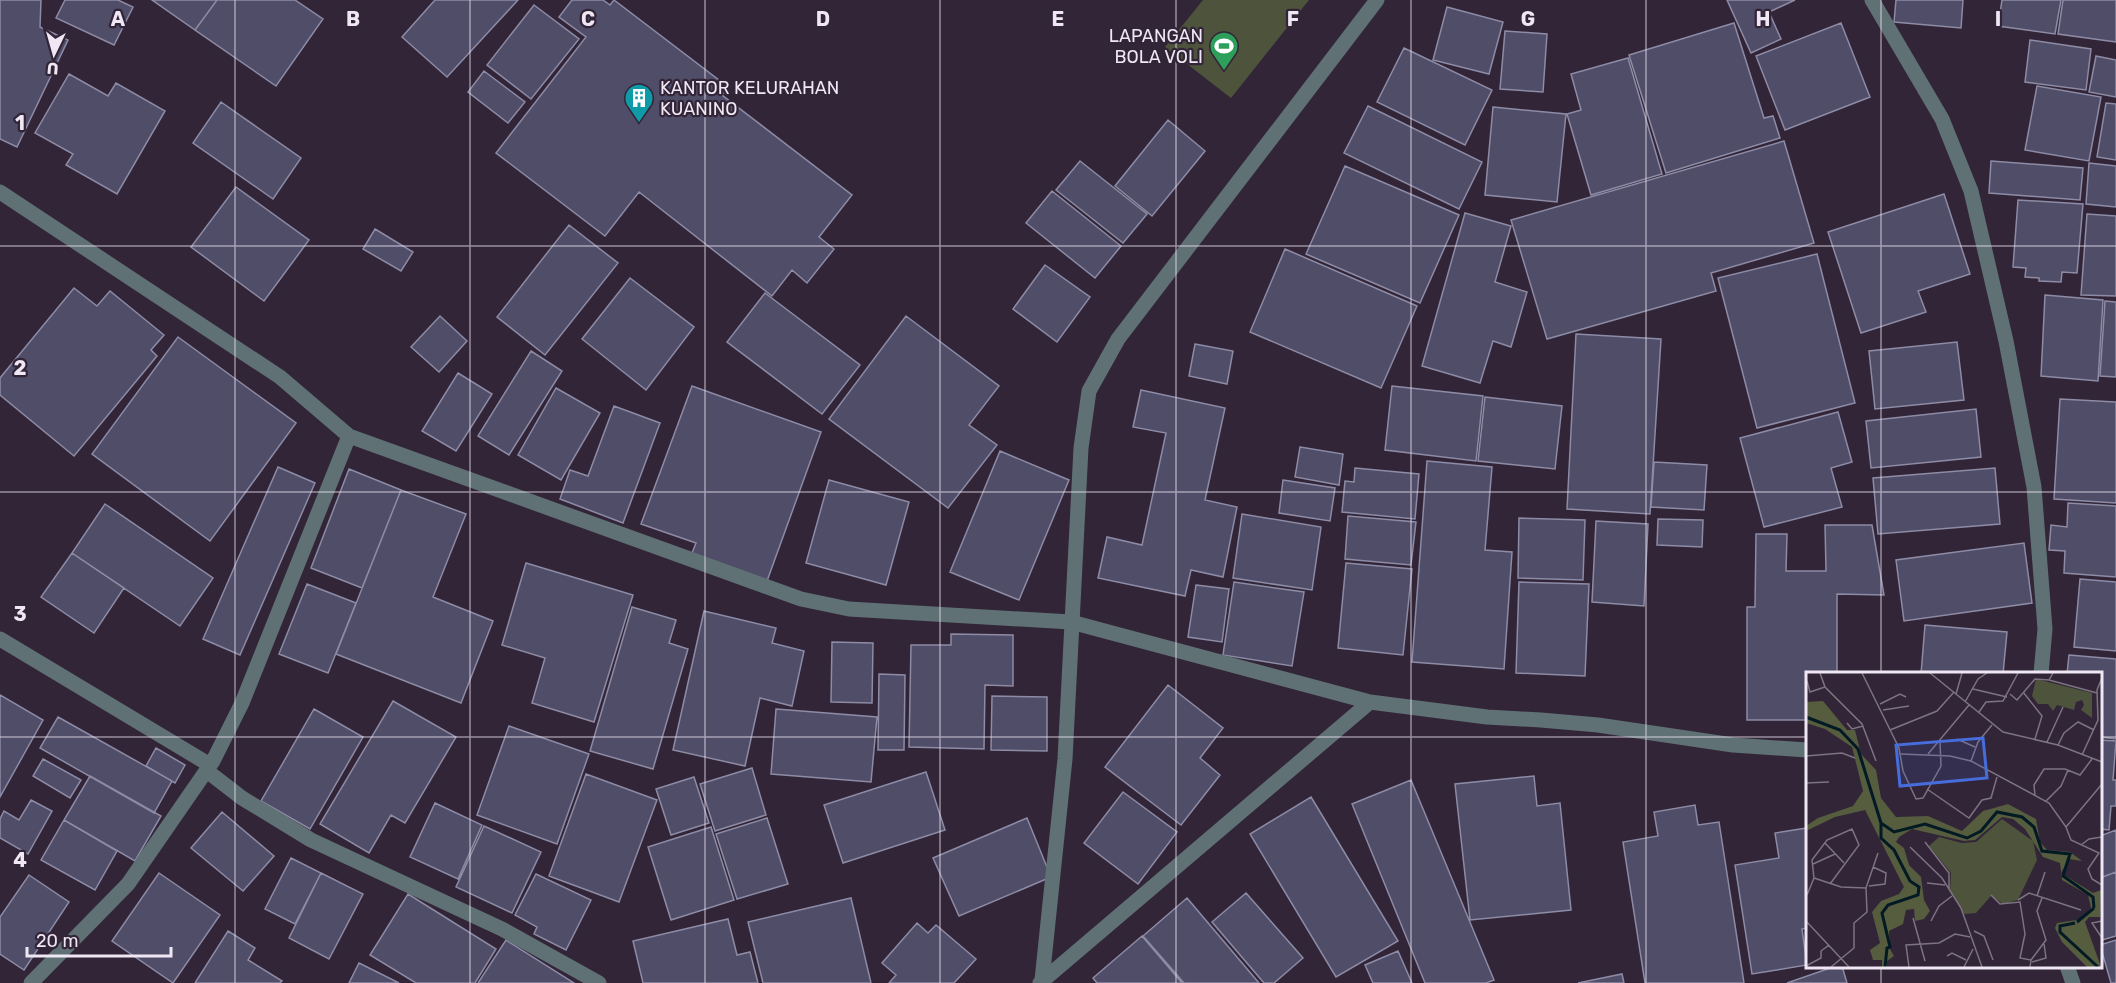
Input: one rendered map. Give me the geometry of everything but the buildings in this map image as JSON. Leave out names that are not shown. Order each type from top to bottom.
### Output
[{"type":"street","points":[[1041,982],[1065,759],[1081,448],[1089,391],[1118,339],[1377,0]]},
{"type":"street","points":[[1872,0],[1942,119],[1971,191],[2006,341],[2034,487],[2045,629],[2041,672]]},
{"type":"street","points":[[0,192],[280,377],[349,436],[801,599],[849,609],[1071,622],[1370,702],[1487,717],[1598,725],[1733,745],[1806,750]]},
{"type":"street","points":[[31,983],[128,884],[208,768],[242,703],[349,436]]},
{"type":"street","points":[[0,639],[208,768],[242,798],[311,840],[501,929],[599,983]]},
{"type":"street","points":[[1041,982],[1370,702]]},
{"type":"street","points":[[2068,968],[2073,983]]},
{"type":"green space","name":"LAPANGAN BOLA VOLI","points":[[1203,0],[1309,0],[1231,98],[1165,47]]},
{"type":"place","name":"LAPANGAN BOLA VOLI","points":[[1224,72]]},
{"type":"place","name":"KANTOR KELURAHAN KUANINO","points":[[639,124]]}]
